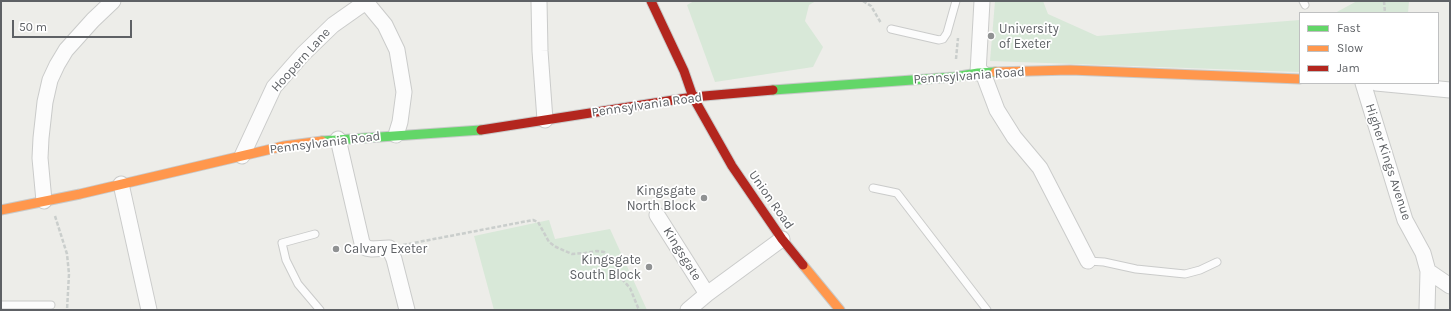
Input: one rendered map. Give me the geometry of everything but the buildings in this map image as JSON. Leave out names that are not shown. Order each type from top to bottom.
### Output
[{"type":"street","points":[[47,200],[40,158],[44,102],[50,80],[66,50],[93,20],[113,1]]},
{"type":"street","points":[[366,1],[385,25],[397,50],[404,92],[400,122],[396,135]]},
{"type":"street","name":"Hoopern Lane","points":[[242,156],[274,87],[303,54],[333,25],[366,1]]},
{"type":"street","points":[[539,1],[540,51],[545,120]]},
{"type":"street","name":"Union Road","points":[[651,1],[684,72],[693,98],[732,166],[782,239],[840,310]]},
{"type":"street","points":[[982,1],[981,73],[997,110],[1014,137],[1040,168],[1088,261]]},
{"type":"street","name":"Pennsylvania Road","points":[[1,210],[279,147],[338,139],[476,131],[693,98],[954,77],[981,73],[1070,70],[1299,79]]},
{"type":"street","name":"Higher Kings Avenue","points":[[1363,84],[1405,220],[1423,253],[1428,271],[1427,310]]},
{"type":"street","points":[[1387,84],[1450,90]]},
{"type":"street","points":[[338,139],[362,243],[366,248],[389,248],[394,260],[407,310]]},
{"type":"street","points":[[121,184],[149,310]]},
{"type":"street","name":"Kingsgate","points":[[657,215],[707,294]]},
{"type":"street","points":[[688,310],[707,294],[782,239]]},
{"type":"street","points":[[1428,271],[1450,286]]},
{"type":"lane","points":[[891,29],[939,40],[947,33],[956,1]]},
{"type":"lane","points":[[873,188],[897,193],[987,310]]},
{"type":"lane","points":[[315,234],[282,243],[286,260],[298,284],[320,310]]},
{"type":"lane","points":[[1088,261],[1104,262],[1136,269],[1185,274],[1200,270],[1217,262]]},
{"type":"lane","points":[[1,304],[51,305]]},
{"type":"path","points":[[863,1],[871,6],[881,21],[882,26],[891,29]]},
{"type":"path","points":[[1384,1],[1385,12]]},
{"type":"path","points":[[47,200],[67,254],[69,274],[67,310]]},
{"type":"path","points":[[389,248],[533,220],[538,222],[549,242],[556,247],[572,254],[596,251],[604,252],[610,256],[620,277],[630,288],[639,310]]},
{"type":"green space","points":[[694,1],[816,1],[809,5],[805,21],[823,47],[813,67],[715,82],[687,5]]},
{"type":"green space","points":[[995,1],[1043,1],[1048,14],[1097,36],[1299,20],[1299,72],[990,61]]},
{"type":"green space","points":[[1357,1],[1409,1],[1408,12],[1337,12]]},
{"type":"green space","points":[[549,220],[555,239],[610,229],[647,310],[494,310],[474,236]]},
{"type":"traffic: fast","points":[[773,90],[954,77],[995,72]]},
{"type":"traffic: fast","points":[[322,141],[481,130]]},
{"type":"traffic: slow","points":[[995,72],[1070,70],[1299,79]]},
{"type":"traffic: slow","points":[[1,210],[80,194],[284,146],[322,141]]},
{"type":"traffic: slow","points":[[803,265],[840,310]]},
{"type":"traffic: jam","points":[[651,1],[684,71],[693,97],[732,166],[782,239],[803,265]]},
{"type":"traffic: jam","points":[[481,130],[693,97],[773,90]]},
{"type":"place","name":"University of Exeter","points":[[991,36]]},
{"type":"place","name":"Kingsgate North Block","points":[[704,198]]},
{"type":"place","name":"Calvary Exeter","points":[[336,249]]},
{"type":"place","name":"Kingsgate South Block","points":[[649,267]]}]
